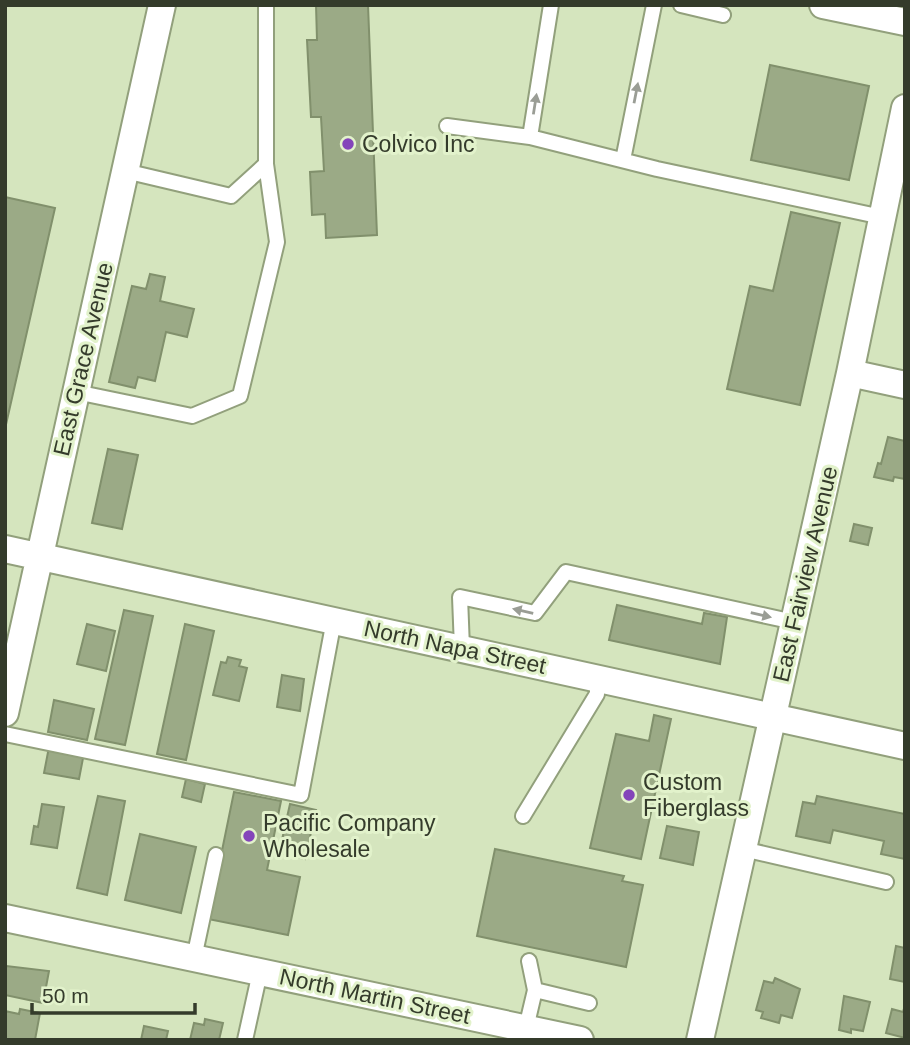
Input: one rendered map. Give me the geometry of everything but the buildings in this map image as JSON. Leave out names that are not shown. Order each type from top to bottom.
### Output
[{"type":"street","name":"East Grace Avenue","points":[[5,713],[162,5]]},
{"type":"street","points":[[822,5],[905,22]]},
{"type":"street","name":"East Fairview Avenue","points":[[700,1040],[850,373],[905,108]]},
{"type":"street","points":[[850,373],[905,385]]},
{"type":"street","name":"North Napa Street","points":[[5,549],[905,746]]},
{"type":"street","name":"North Martin Street","points":[[5,918],[580,1040]]},
{"type":"lane","points":[[76,392],[192,416],[240,396],[277,242],[266,164],[266,5]]},
{"type":"lane","points":[[530,137],[551,5]]},
{"type":"lane","points":[[623,160],[654,5]]},
{"type":"lane","points":[[681,5],[723,15]]},
{"type":"lane","points":[[447,127],[530,137],[882,217]]},
{"type":"lane","points":[[125,171],[231,196],[266,164]]},
{"type":"lane","points":[[462,648],[460,597],[535,613],[566,572],[794,622]]},
{"type":"lane","points":[[5,734],[301,795],[334,621]]},
{"type":"lane","points":[[523,816],[597,694],[597,678]]},
{"type":"lane","points":[[743,849],[886,882]]},
{"type":"lane","points":[[194,958],[216,855]]},
{"type":"lane","points":[[526,1028],[535,990],[529,961]]},
{"type":"lane","points":[[245,1040],[260,972]]},
{"type":"lane","points":[[535,990],[589,1003]]},
{"type":"place","name":"Colvico Inc","points":[[348,144]]},
{"type":"place","name":"Custom Fiberglass","points":[[629,795]]},
{"type":"place","name":"Pacific Company Wholesale","points":[[249,836]]}]
